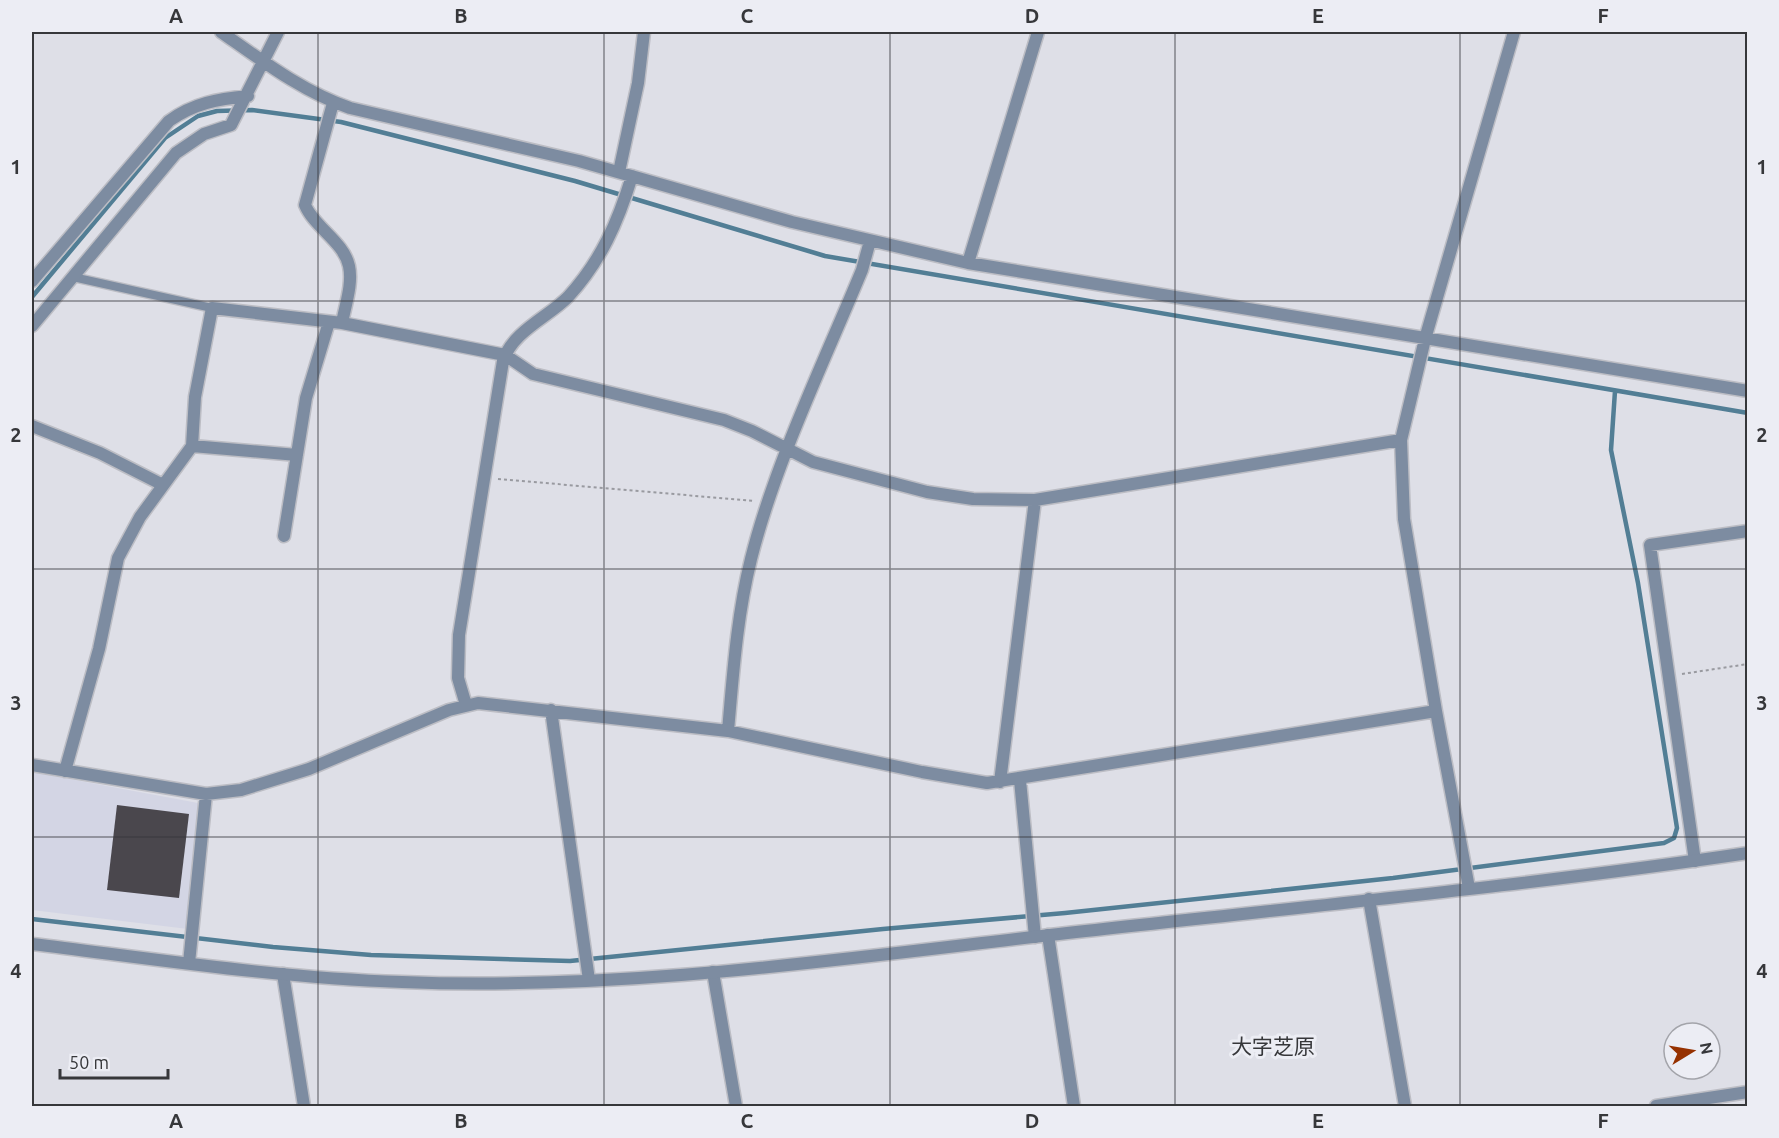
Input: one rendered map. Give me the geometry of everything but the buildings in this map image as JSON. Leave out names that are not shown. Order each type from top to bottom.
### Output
[{"type":"street","points":[[220,32],[332,106],[619,172],[630,181],[782,219],[869,246],[1425,341],[1748,391]]},
{"type":"street","points":[[32,326],[176,153],[193,139],[231,126],[278,32]]},
{"type":"street","points":[[619,172],[638,82],[644,32]]},
{"type":"street","points":[[968,263],[1038,32]]},
{"type":"street","points":[[1469,888],[1404,519],[1401,440],[1425,341],[1514,32]]},
{"type":"street","points":[[32,281],[169,121],[196,104],[212,99],[246,99]]},
{"type":"street","points":[[332,106],[327,131],[305,204],[311,216],[345,255],[349,265],[342,324]]},
{"type":"street","points":[[466,705],[458,678],[456,658],[483,477],[505,355],[516,338],[554,310],[588,273],[612,235],[630,181]]},
{"type":"street","points":[[728,731],[733,667],[751,560],[788,450],[862,270],[869,246]]},
{"type":"street","points":[[65,771],[99,649],[118,558],[131,530],[192,446],[195,397],[212,308],[342,324],[505,355],[533,374],[724,420],[752,431],[813,462],[947,496],[1035,500],[1401,440]]},
{"type":"street","points":[[284,536],[306,398],[329,322]]},
{"type":"street","points":[[32,426],[100,453],[163,485]]},
{"type":"street","points":[[192,446],[297,455]]},
{"type":"street","points":[[1000,782],[1035,500]]},
{"type":"street","points":[[1695,861],[1650,545],[1748,531]]},
{"type":"street","points":[[32,765],[206,794],[241,790],[280,780],[466,705],[496,703],[728,731],[972,782],[1000,782],[1436,711]]},
{"type":"street","points":[[551,710],[589,981]]},
{"type":"street","points":[[1020,780],[1035,937]]},
{"type":"street","points":[[189,963],[206,794]]},
{"type":"street","points":[[32,944],[283,974],[402,982],[589,981],[713,972],[1035,937],[1469,888],[1748,853]]},
{"type":"street","points":[[1369,899],[1405,1107]]},
{"type":"street","points":[[1048,935],[1074,1107]]},
{"type":"street","points":[[713,972],[736,1107]]},
{"type":"street","points":[[283,974],[304,1107]]},
{"type":"street","points":[[1656,1107],[1748,1092]]},
{"type":"lane","points":[[73,277],[212,308]]},
{"type":"path","points":[[483,477],[770,502]]},
{"type":"path","points":[[1668,676],[1748,664]]},
{"type":"shaded area","points":[[32,772],[198,803],[188,929],[32,910]]},
{"type":"waterway","points":[[32,297],[165,138],[198,116],[217,111],[252,110],[341,122],[575,181],[825,256],[1748,413]]},
{"type":"waterway","points":[[32,919],[273,947],[371,955],[570,961],[1065,913],[1393,878],[1664,843],[1674,838],[1677,828],[1638,583],[1611,450],[1615,391]]},
{"type":"district","name":"大字芝原","points":[[1273,1046]]}]
